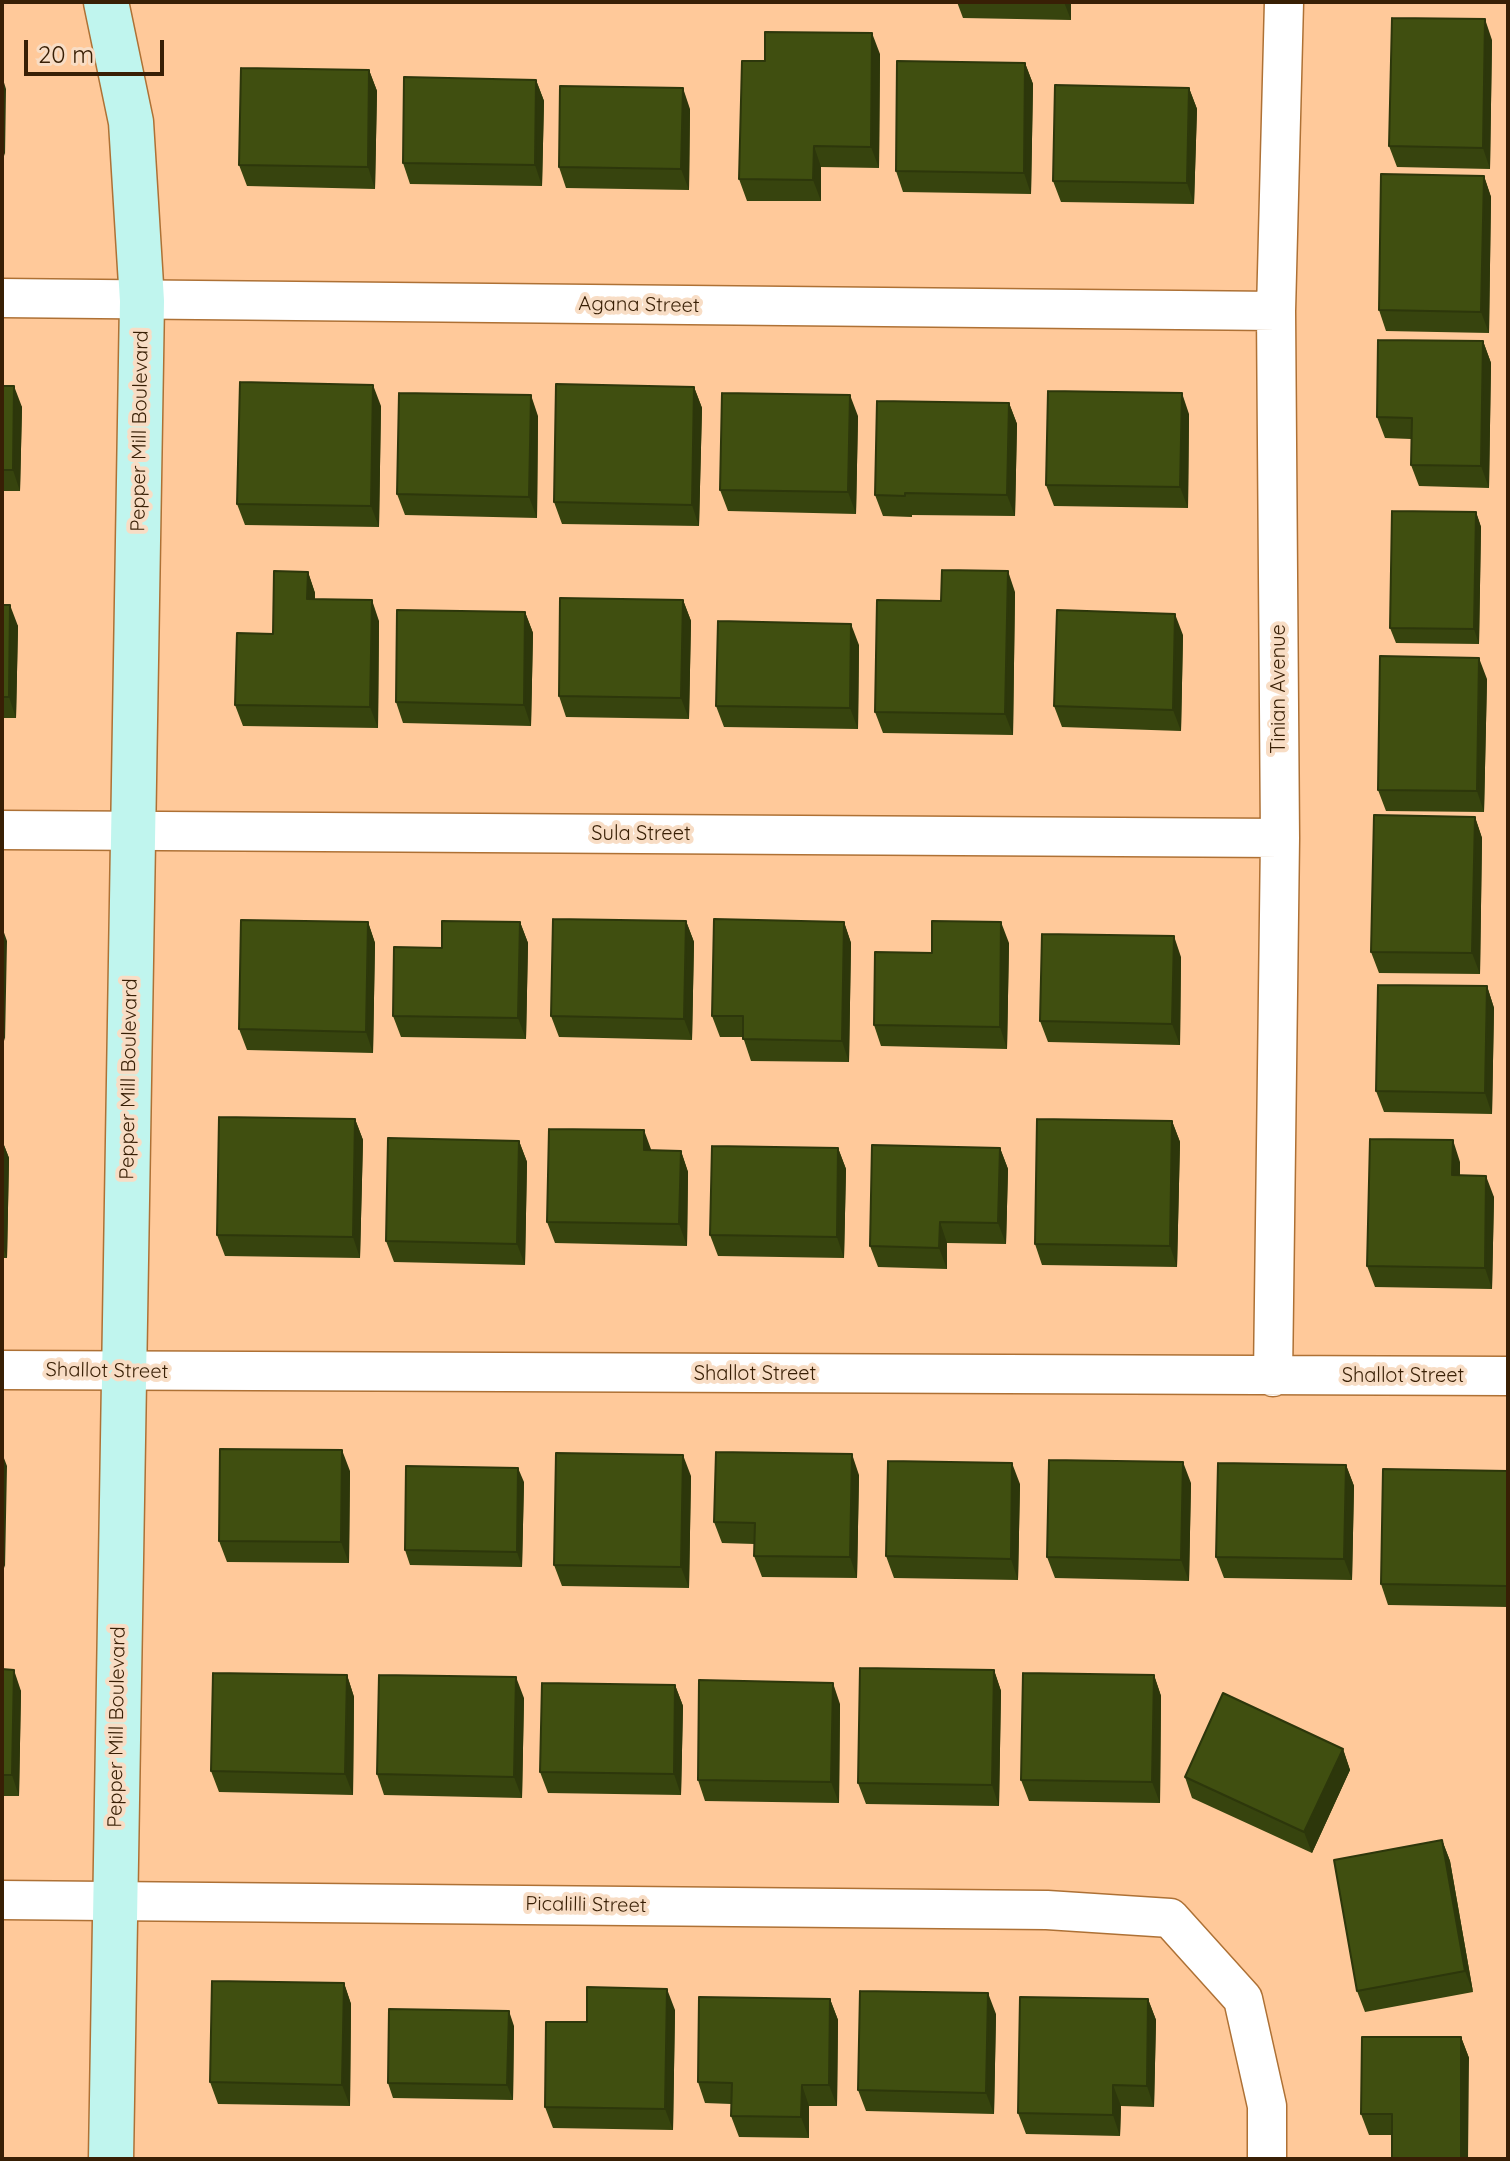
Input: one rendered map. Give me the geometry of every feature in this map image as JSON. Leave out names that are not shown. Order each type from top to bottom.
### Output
[{"type":"street","name":"Pepper Mill Boulevard","points":[[106,2],[131,122],[142,301],[111,2159]]},
{"type":"street","name":"Tinian Avenue","points":[[1273,1377],[1280,838],[1276,311],[1284,2]]},
{"type":"street","name":"Agana Street","points":[[2,298],[1276,311]]},
{"type":"street","name":"Sula Street","points":[[2,830],[1280,838]]},
{"type":"street","name":"Shallot Street","points":[[2,1370],[1508,1376]]},
{"type":"street","name":"Picalilli Street","points":[[2,1900],[1047,1910],[1170,1918],[1243,1999],[1267,2106],[1267,2159]]},
{"type":"building","points":[[1392,18],[1485,19],[1483,148],[1389,146]]},
{"type":"building","points":[[765,32],[872,33],[871,147],[814,146],[813,180],[739,179],[742,61],[765,61]]},
{"type":"building","points":[[897,61],[1025,63],[1024,173],[896,171]]},
{"type":"building","points":[[241,68],[369,70],[368,167],[239,165]]},
{"type":"building","points":[[404,77],[536,80],[535,165],[403,163]]},
{"type":"building","points":[[1055,85],[1189,88],[1187,183],[1053,181]]},
{"type":"building","points":[[560,86],[683,88],[681,169],[559,167]]},
{"type":"building","points":[[1381,174],[1484,176],[1481,312],[1379,310]]},
{"type":"building","points":[[1378,340],[1483,341],[1481,466],[1411,465],[1412,418],[1377,417]]},
{"type":"building","points":[[240,382],[373,385],[371,506],[237,504]]},
{"type":"building","points":[[556,384],[694,387],[692,505],[554,502]]},
{"type":"building","points":[[2,386],[14,386],[13,470],[2,470]]},
{"type":"building","points":[[1048,391],[1182,393],[1180,487],[1046,485]]},
{"type":"building","points":[[399,393],[531,395],[529,497],[397,494]]},
{"type":"building","points":[[722,393],[850,395],[848,492],[720,490]]},
{"type":"building","points":[[877,401],[1009,403],[1007,495],[875,495]]},
{"type":"building","points":[[1392,511],[1476,512],[1474,629],[1390,628]]},
{"type":"building","points":[[942,570],[1008,571],[1005,714],[875,712],[877,600],[941,601]]},
{"type":"building","points":[[274,571],[308,572],[307,599],[372,600],[370,707],[235,705],[237,633],[273,634]]},
{"type":"building","points":[[560,598],[683,600],[681,698],[559,696]]},
{"type":"building","points":[[2,605],[10,605],[9,697],[2,697]]},
{"type":"building","points":[[397,610],[525,612],[524,705],[396,702]]},
{"type":"building","points":[[1057,610],[1175,614],[1173,710],[1054,706]]},
{"type":"building","points":[[718,621],[851,624],[850,708],[716,706]]},
{"type":"building","points":[[1380,656],[1479,658],[1477,791],[1378,790]]},
{"type":"building","points":[[1374,815],[1475,817],[1472,953],[1371,952]]},
{"type":"building","points":[[553,919],[686,921],[684,1019],[551,1016]]},
{"type":"building","points":[[714,919],[844,922],[842,1041],[743,1039],[743,1016],[712,1016]]},
{"type":"building","points":[[241,920],[368,922],[366,1032],[239,1029]]},
{"type":"building","points":[[442,921],[520,922],[518,1018],[393,1016],[394,947],[442,948]]},
{"type":"building","points":[[932,921],[1001,922],[1000,1027],[874,1025],[875,952],[932,953]]},
{"type":"building","points":[[1042,934],[1174,936],[1172,1024],[1040,1021]]},
{"type":"building","points":[[1378,985],[1487,986],[1485,1093],[1376,1091]]},
{"type":"building","points":[[219,1117],[355,1119],[353,1237],[217,1235]]},
{"type":"building","points":[[1037,1119],[1172,1121],[1170,1246],[1035,1244]]},
{"type":"building","points":[[549,1129],[644,1130],[644,1150],[681,1151],[679,1224],[547,1222]]},
{"type":"building","points":[[388,1138],[519,1141],[517,1244],[386,1241]]},
{"type":"building","points":[[1370,1139],[1453,1140],[1452,1175],[1486,1176],[1485,1268],[1367,1266]]},
{"type":"building","points":[[872,1145],[1000,1148],[998,1223],[940,1222],[939,1248],[870,1246]]},
{"type":"building","points":[[712,1146],[838,1148],[837,1237],[710,1235]]},
{"type":"building","points":[[220,1449],[342,1450],[341,1542],[219,1541]]},
{"type":"building","points":[[716,1452],[852,1454],[850,1557],[754,1556],[755,1523],[714,1522]]},
{"type":"building","points":[[556,1453],[683,1455],[681,1567],[554,1565]]},
{"type":"building","points":[[1049,1460],[1183,1462],[1181,1560],[1047,1557]]},
{"type":"building","points":[[888,1461],[1012,1463],[1011,1559],[886,1556]]},
{"type":"building","points":[[1218,1463],[1346,1465],[1344,1559],[1216,1557]]},
{"type":"building","points":[[406,1466],[518,1468],[517,1552],[405,1550]]},
{"type":"building","points":[[1383,1469],[1508,1471],[1507,1586],[1381,1584]]},
{"type":"building","points":[[860,1668],[994,1670],[992,1785],[858,1783]]},
{"type":"building","points":[[2,1669],[14,1670],[12,1775],[2,1775]]},
{"type":"building","points":[[213,1673],[347,1675],[345,1774],[211,1771]]},
{"type":"building","points":[[1023,1673],[1154,1675],[1152,1782],[1021,1780]]},
{"type":"building","points":[[379,1675],[516,1677],[514,1777],[377,1774]]},
{"type":"building","points":[[699,1680],[833,1683],[831,1782],[698,1780]]},
{"type":"building","points":[[542,1683],[675,1685],[674,1774],[540,1772]]},
{"type":"building","points":[[1223,1693],[1343,1749],[1304,1832],[1185,1777]]},
{"type":"building","points":[[1442,1840],[1465,1971],[1357,1991],[1334,1860]]},
{"type":"building","points":[[212,1981],[344,1983],[342,2085],[210,2082]]},
{"type":"building","points":[[587,1987],[667,1989],[665,2109],[545,2107],[546,2022],[587,2022]]},
{"type":"building","points":[[860,1991],[988,1993],[986,2093],[858,2090]]},
{"type":"building","points":[[699,1997],[830,1999],[829,2085],[802,2085],[801,2117],[731,2116],[732,2083],[698,2082]]},
{"type":"building","points":[[1020,1997],[1148,1999],[1147,2086],[1113,2085],[1113,2115],[1018,2113]]},
{"type":"building","points":[[389,2009],[509,2011],[507,2085],[388,2083]]},
{"type":"building","points":[[1362,2037],[1461,2037],[1461,2159],[1392,2159],[1392,2114],[1361,2114]]}]
